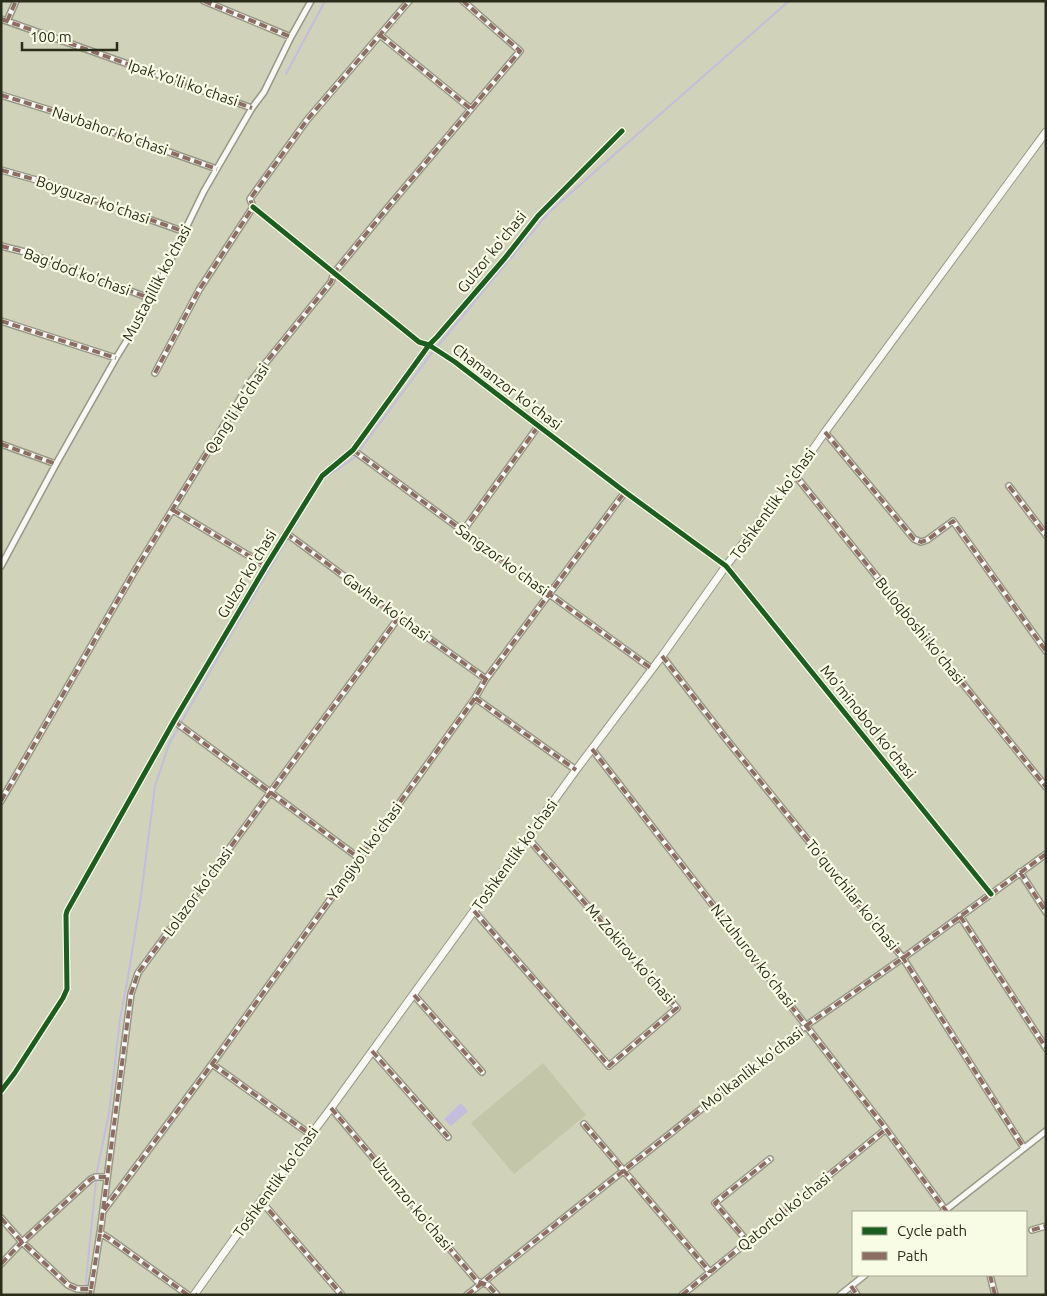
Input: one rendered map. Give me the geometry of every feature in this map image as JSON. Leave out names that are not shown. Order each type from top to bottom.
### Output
[{"type":"main road","name":"Toshkentlik ko'chasi","points":[[193,1295],[261,1200],[414,995],[576,770],[662,656],[726,566],[795,475],[1046,132]]},
{"type":"street","points":[[4,20],[16,1]]},
{"type":"street","points":[[204,1],[291,37]]},
{"type":"street","name":"Mustaqillik ko'chasi","points":[[1,566],[56,464],[152,299],[204,191],[252,108],[264,92],[311,1]]},
{"type":"street","points":[[154,373],[199,290],[253,207],[250,198],[307,120],[409,1]]},
{"type":"street","name":"Qang'li ko'chasi","points":[[1,801],[133,574],[251,381],[331,282],[334,272],[520,51],[463,1]]},
{"type":"street","name":"Ipak Yo'li ko'chasi","points":[[4,20],[252,108]]},
{"type":"street","points":[[380,35],[471,109]]},
{"type":"street","name":"Navbahor ko'chasi","points":[[1,95],[62,114],[217,169]]},
{"type":"street","name":"Gulzor ko'chasi","points":[[1,1090],[14,1074],[67,989],[67,911],[174,721],[322,476],[353,450],[429,345],[499,266],[538,216],[622,131]]},
{"type":"street","name":"Boyguzar ko'chasi","points":[[1,170],[47,182],[185,232]]},
{"type":"street","name":"Chamanzor ko'chasi","points":[[253,207],[419,342],[429,345],[455,362],[625,492],[726,566]]},
{"type":"street","name":"Bag'dod ko'chasi","points":[[1,246],[25,252],[152,299]]},
{"type":"street","points":[[1,321],[116,358]]},
{"type":"street","points":[[463,531],[539,426]]},
{"type":"street","points":[[825,432],[914,539],[921,542],[927,540],[953,521],[1046,651]]},
{"type":"street","points":[[1,444],[56,464]]},
{"type":"street","name":"Sangzor ko'chasi","points":[[353,450],[652,668]]},
{"type":"street","name":"Buloqboshi ko'chasi","points":[[795,475],[1045,783]]},
{"type":"street","points":[[1009,486],[1046,535]]},
{"type":"street","name":"Yangiyo'l ko'chasi","points":[[104,1210],[212,1064],[475,698],[486,679],[625,492]]},
{"type":"street","points":[[173,510],[266,566]]},
{"type":"street","name":"Gavhar ko'chasi","points":[[286,533],[486,679]]},
{"type":"street","name":"Mo'minobod ko'chasi","points":[[726,566],[991,894]]},
{"type":"street","name":"Lolazor ko'chasi","points":[[91,1292],[104,1210],[106,1177],[131,994],[138,973],[399,617]]},
{"type":"street","name":"To'quvchilar ko'chasi","points":[[662,656],[723,735],[903,958],[1024,1148]]},
{"type":"street","points":[[475,698],[576,770]]},
{"type":"street","points":[[174,721],[359,858]]},
{"type":"street","name":"N.Zuhurov ko'chasi","points":[[592,749],[807,1025],[945,1211]]},
{"type":"street","name":"M. Zokirov ko'chasi","points":[[474,911],[609,1066],[677,1008],[527,837]]},
{"type":"street","name":"Mo'lkanlik ko'chasi","points":[[467,1295],[807,1025],[1046,854]]},
{"type":"street","points":[[1020,872],[1046,912]]},
{"type":"street","points":[[960,916],[1046,1048]]},
{"type":"street","points":[[414,995],[482,1072]]},
{"type":"street","points":[[372,1051],[448,1137]]},
{"type":"street","points":[[212,1064],[311,1135]]},
{"type":"street","name":"Uzumzor ko'chasi","points":[[331,1108],[477,1281],[488,1285],[497,1295]]},
{"type":"street","points":[[584,1124],[710,1272]]},
{"type":"street","name":"Qatortol ko'chasi","points":[[682,1295],[886,1129]]},
{"type":"street","points":[[945,1211],[1046,1131]]},
{"type":"street","points":[[748,1242],[715,1203],[770,1159]]},
{"type":"street","points":[[1,1264],[22,1242],[91,1179],[94,1177],[106,1177]]},
{"type":"street","points":[[261,1200],[342,1295]]},
{"type":"street","points":[[1,1218],[22,1242],[68,1286],[91,1292]]},
{"type":"street","points":[[1032,1230],[1046,1226]]},
{"type":"street","points":[[100,1233],[193,1295]]},
{"type":"street","points":[[840,1295],[863,1276]]},
{"type":"street","points":[[990,1276],[995,1295]]},
{"type":"street","points":[[851,1286],[857,1295]]},
{"type":"green space","points":[[543,1063],[586,1115],[514,1174],[471,1123]]},
{"type":"shaded area","points":[[461,1103],[468,1111],[451,1126],[444,1119]]},
{"type":"waterway","points":[[286,74],[325,1]]},
{"type":"waterway","points":[[88,1288],[86,1281],[97,1171],[109,1113],[120,1019],[141,896],[155,786],[169,744],[234,629],[323,479],[354,458],[431,354],[549,212],[789,1]]},
{"type":"marked path","points":[[7,21],[16,1]]},
{"type":"marked path","points":[[204,1],[291,37]]},
{"type":"marked path","points":[[155,373],[199,290],[253,207],[250,199],[307,120],[409,1]]},
{"type":"marked path","points":[[1,801],[133,574],[251,381],[331,282],[334,273],[520,51],[463,1]]},
{"type":"marked path","points":[[1,19],[252,108]]},
{"type":"marked path","points":[[380,35],[471,109]]},
{"type":"marked path","points":[[1,95],[62,114],[217,169]]},
{"type":"marked path","points":[[1,170],[47,183],[185,232]]},
{"type":"marked path","points":[[1,246],[25,252],[152,299]]},
{"type":"marked path","points":[[1,321],[116,358]]},
{"type":"marked path","points":[[463,531],[539,425]]},
{"type":"marked path","points":[[825,432],[914,539],[921,542],[927,540],[953,521],[1046,651]]},
{"type":"marked path","points":[[1,444],[56,464]]},
{"type":"marked path","points":[[353,450],[652,669]]},
{"type":"marked path","points":[[795,475],[1046,787]]},
{"type":"marked path","points":[[1009,486],[1046,535]]},
{"type":"marked path","points":[[104,1210],[212,1064],[475,698],[486,679],[625,492]]},
{"type":"marked path","points":[[173,510],[266,566]]},
{"type":"marked path","points":[[286,533],[486,679]]},
{"type":"marked path","points":[[188,1295],[100,1233],[131,994],[138,973],[399,617]]},
{"type":"marked path","points":[[662,656],[723,735],[903,958],[1024,1148]]},
{"type":"marked path","points":[[475,698],[576,770]]},
{"type":"marked path","points":[[174,721],[359,858]]},
{"type":"marked path","points":[[592,749],[886,1129],[946,1211]]},
{"type":"marked path","points":[[474,911],[609,1066],[677,1008],[527,837]]},
{"type":"marked path","points":[[467,1295],[807,1025],[1046,854]]},
{"type":"marked path","points":[[1020,872],[1046,912]]},
{"type":"marked path","points":[[960,916],[1046,1048]]},
{"type":"marked path","points":[[414,995],[482,1072]]},
{"type":"marked path","points":[[372,1051],[448,1137]]},
{"type":"marked path","points":[[212,1064],[311,1135]]},
{"type":"marked path","points":[[331,1108],[477,1281],[488,1285],[497,1295]]},
{"type":"marked path","points":[[584,1124],[710,1272]]},
{"type":"marked path","points":[[682,1295],[886,1129]]},
{"type":"marked path","points":[[748,1242],[715,1203],[770,1159]]},
{"type":"marked path","points":[[1,1264],[22,1242],[91,1179],[106,1177]]},
{"type":"marked path","points":[[261,1201],[342,1295]]},
{"type":"marked path","points":[[1,1218],[22,1242],[68,1285],[77,1289],[91,1289],[90,1295]]},
{"type":"marked path","points":[[1032,1230],[1046,1226]]},
{"type":"marked path","points":[[91,1289],[100,1233]]},
{"type":"marked path","points":[[990,1276],[995,1295]]},
{"type":"marked path","points":[[851,1286],[857,1295]]},
{"type":"cycle path","points":[[1,1091],[14,1074],[67,989],[67,911],[174,721],[322,476],[353,450],[429,345],[505,258],[538,216],[622,131]]},
{"type":"cycle path","points":[[253,207],[419,342],[429,345],[455,362],[625,492],[726,566],[991,894]]}]
